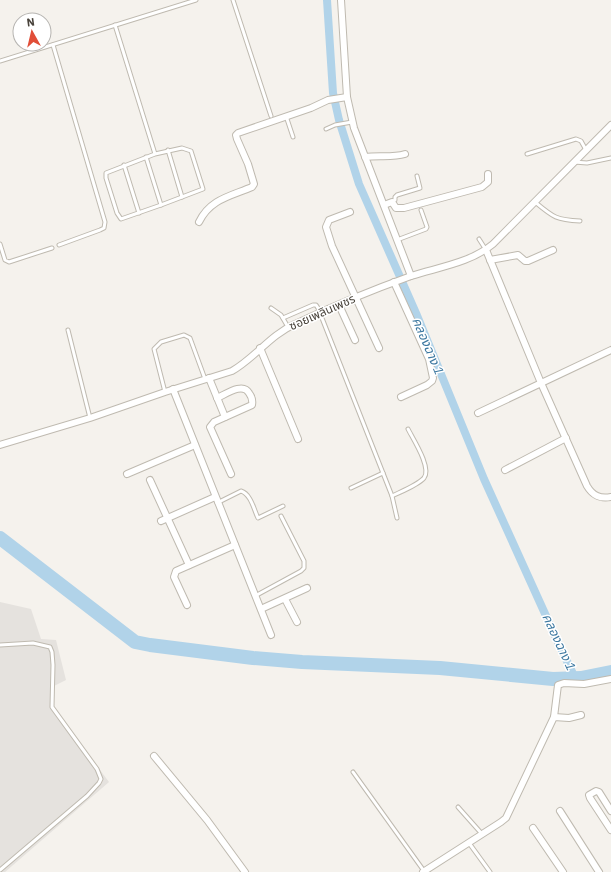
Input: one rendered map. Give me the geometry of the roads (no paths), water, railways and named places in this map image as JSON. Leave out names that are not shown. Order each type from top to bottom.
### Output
[{"type":"street","points":[[341,0],[345,97],[350,122],[411,276]]},
{"type":"street","points":[[199,222],[206,210],[214,203],[252,187],[254,184],[236,135],[242,131],[333,99],[345,97]]},
{"type":"street","name":"ซอยเพลินเพชร","points":[[0,445],[90,418],[232,371],[242,366],[275,335],[288,327],[395,282],[466,259],[486,250],[611,126]]},
{"type":"street","points":[[365,158],[376,156],[393,157],[405,154]]},
{"type":"street","points":[[384,205],[392,202],[396,208],[404,208],[482,187],[488,182],[488,174]]},
{"type":"street","points":[[350,212],[331,219],[327,223],[326,227],[332,246],[379,348]]},
{"type":"street","points":[[486,250],[541,383],[590,492],[601,498],[611,497]]},
{"type":"street","points":[[490,260],[518,255],[528,261],[553,250]]},
{"type":"street","points":[[395,282],[429,359],[433,378],[427,385],[401,397]]},
{"type":"street","points":[[339,305],[356,340]]},
{"type":"street","points":[[260,348],[298,439]]},
{"type":"street","points":[[478,413],[611,350]]},
{"type":"street","points":[[207,379],[225,417]]},
{"type":"street","points":[[217,398],[239,388],[244,388],[247,390],[252,397],[252,405],[214,422],[210,427],[231,474]]},
{"type":"street","points":[[173,390],[271,634]]},
{"type":"street","points":[[505,470],[566,438]]},
{"type":"street","points":[[127,474],[195,445]]},
{"type":"street","points":[[150,480],[189,565]]},
{"type":"street","points":[[161,521],[216,500]]},
{"type":"street","points":[[187,605],[174,577],[176,571],[235,545]]},
{"type":"street","points":[[261,609],[308,588]]},
{"type":"street","points":[[285,598],[297,622]]},
{"type":"street","points":[[423,871],[482,835],[506,818],[554,717],[558,685],[564,683],[584,684],[611,679]]},
{"type":"street","points":[[554,717],[569,718],[581,715]]},
{"type":"street","points":[[154,756],[207,820],[245,872]]},
{"type":"street","points":[[611,811],[599,792],[596,791],[589,795],[611,830]]},
{"type":"street","points":[[560,812],[599,872]]},
{"type":"street","points":[[533,828],[563,872]]},
{"type":"lane","points":[[0,61],[196,0]]},
{"type":"lane","points":[[233,0],[271,116]]},
{"type":"lane","points":[[115,25],[154,154]]},
{"type":"lane","points":[[53,44],[105,222],[104,228],[59,245]]},
{"type":"lane","points":[[286,116],[293,137]]},
{"type":"lane","points":[[326,128],[350,122]]},
{"type":"lane","points":[[527,154],[576,139],[581,141],[586,150]]},
{"type":"lane","points":[[182,148],[191,151],[203,187],[202,190],[124,219],[120,218],[106,178],[106,173],[154,154],[182,148]]},
{"type":"lane","points":[[168,150],[182,198]]},
{"type":"lane","points":[[146,157],[162,205]]},
{"type":"lane","points":[[574,162],[587,163],[611,158]]},
{"type":"lane","points":[[124,165],[140,213]]},
{"type":"lane","points":[[392,202],[395,200],[395,196],[420,188],[417,176]]},
{"type":"lane","points":[[535,202],[551,216],[564,220],[580,221]]},
{"type":"lane","points":[[397,240],[426,229],[427,226],[421,210]]},
{"type":"lane","points":[[479,239],[486,250]]},
{"type":"lane","points":[[0,244],[5,260],[9,262],[52,248]]},
{"type":"lane","points":[[283,318],[313,304],[316,305],[321,313],[366,433],[392,496],[397,518]]},
{"type":"lane","points":[[271,308],[278,312],[288,327]]},
{"type":"lane","points":[[68,330],[90,418]]},
{"type":"lane","points":[[165,392],[154,349],[161,342],[166,340],[184,335],[190,338],[207,379]]},
{"type":"lane","points":[[392,496],[418,483],[426,476],[425,464],[408,430]]},
{"type":"lane","points":[[351,488],[383,473]]},
{"type":"lane","points":[[216,500],[241,491],[245,492],[258,518],[283,506]]},
{"type":"lane","points":[[255,596],[304,568],[304,561],[281,516]]},
{"type":"lane","points":[[0,645],[33,643],[50,647],[53,665],[52,707],[97,768],[101,779],[87,796],[0,870]]},
{"type":"lane","points":[[354,772],[423,871]]},
{"type":"lane","points":[[458,807],[482,835]]},
{"type":"lane","points":[[469,843],[490,872]]},
{"type":"waterway","name":"คลองฉาง 1","points":[[327,0],[333,93],[339,120],[359,184],[416,313],[484,479],[575,678]]},
{"type":"waterway","points":[[0,538],[135,642],[253,658],[302,662],[440,668],[553,679],[581,678],[611,672]]}]
